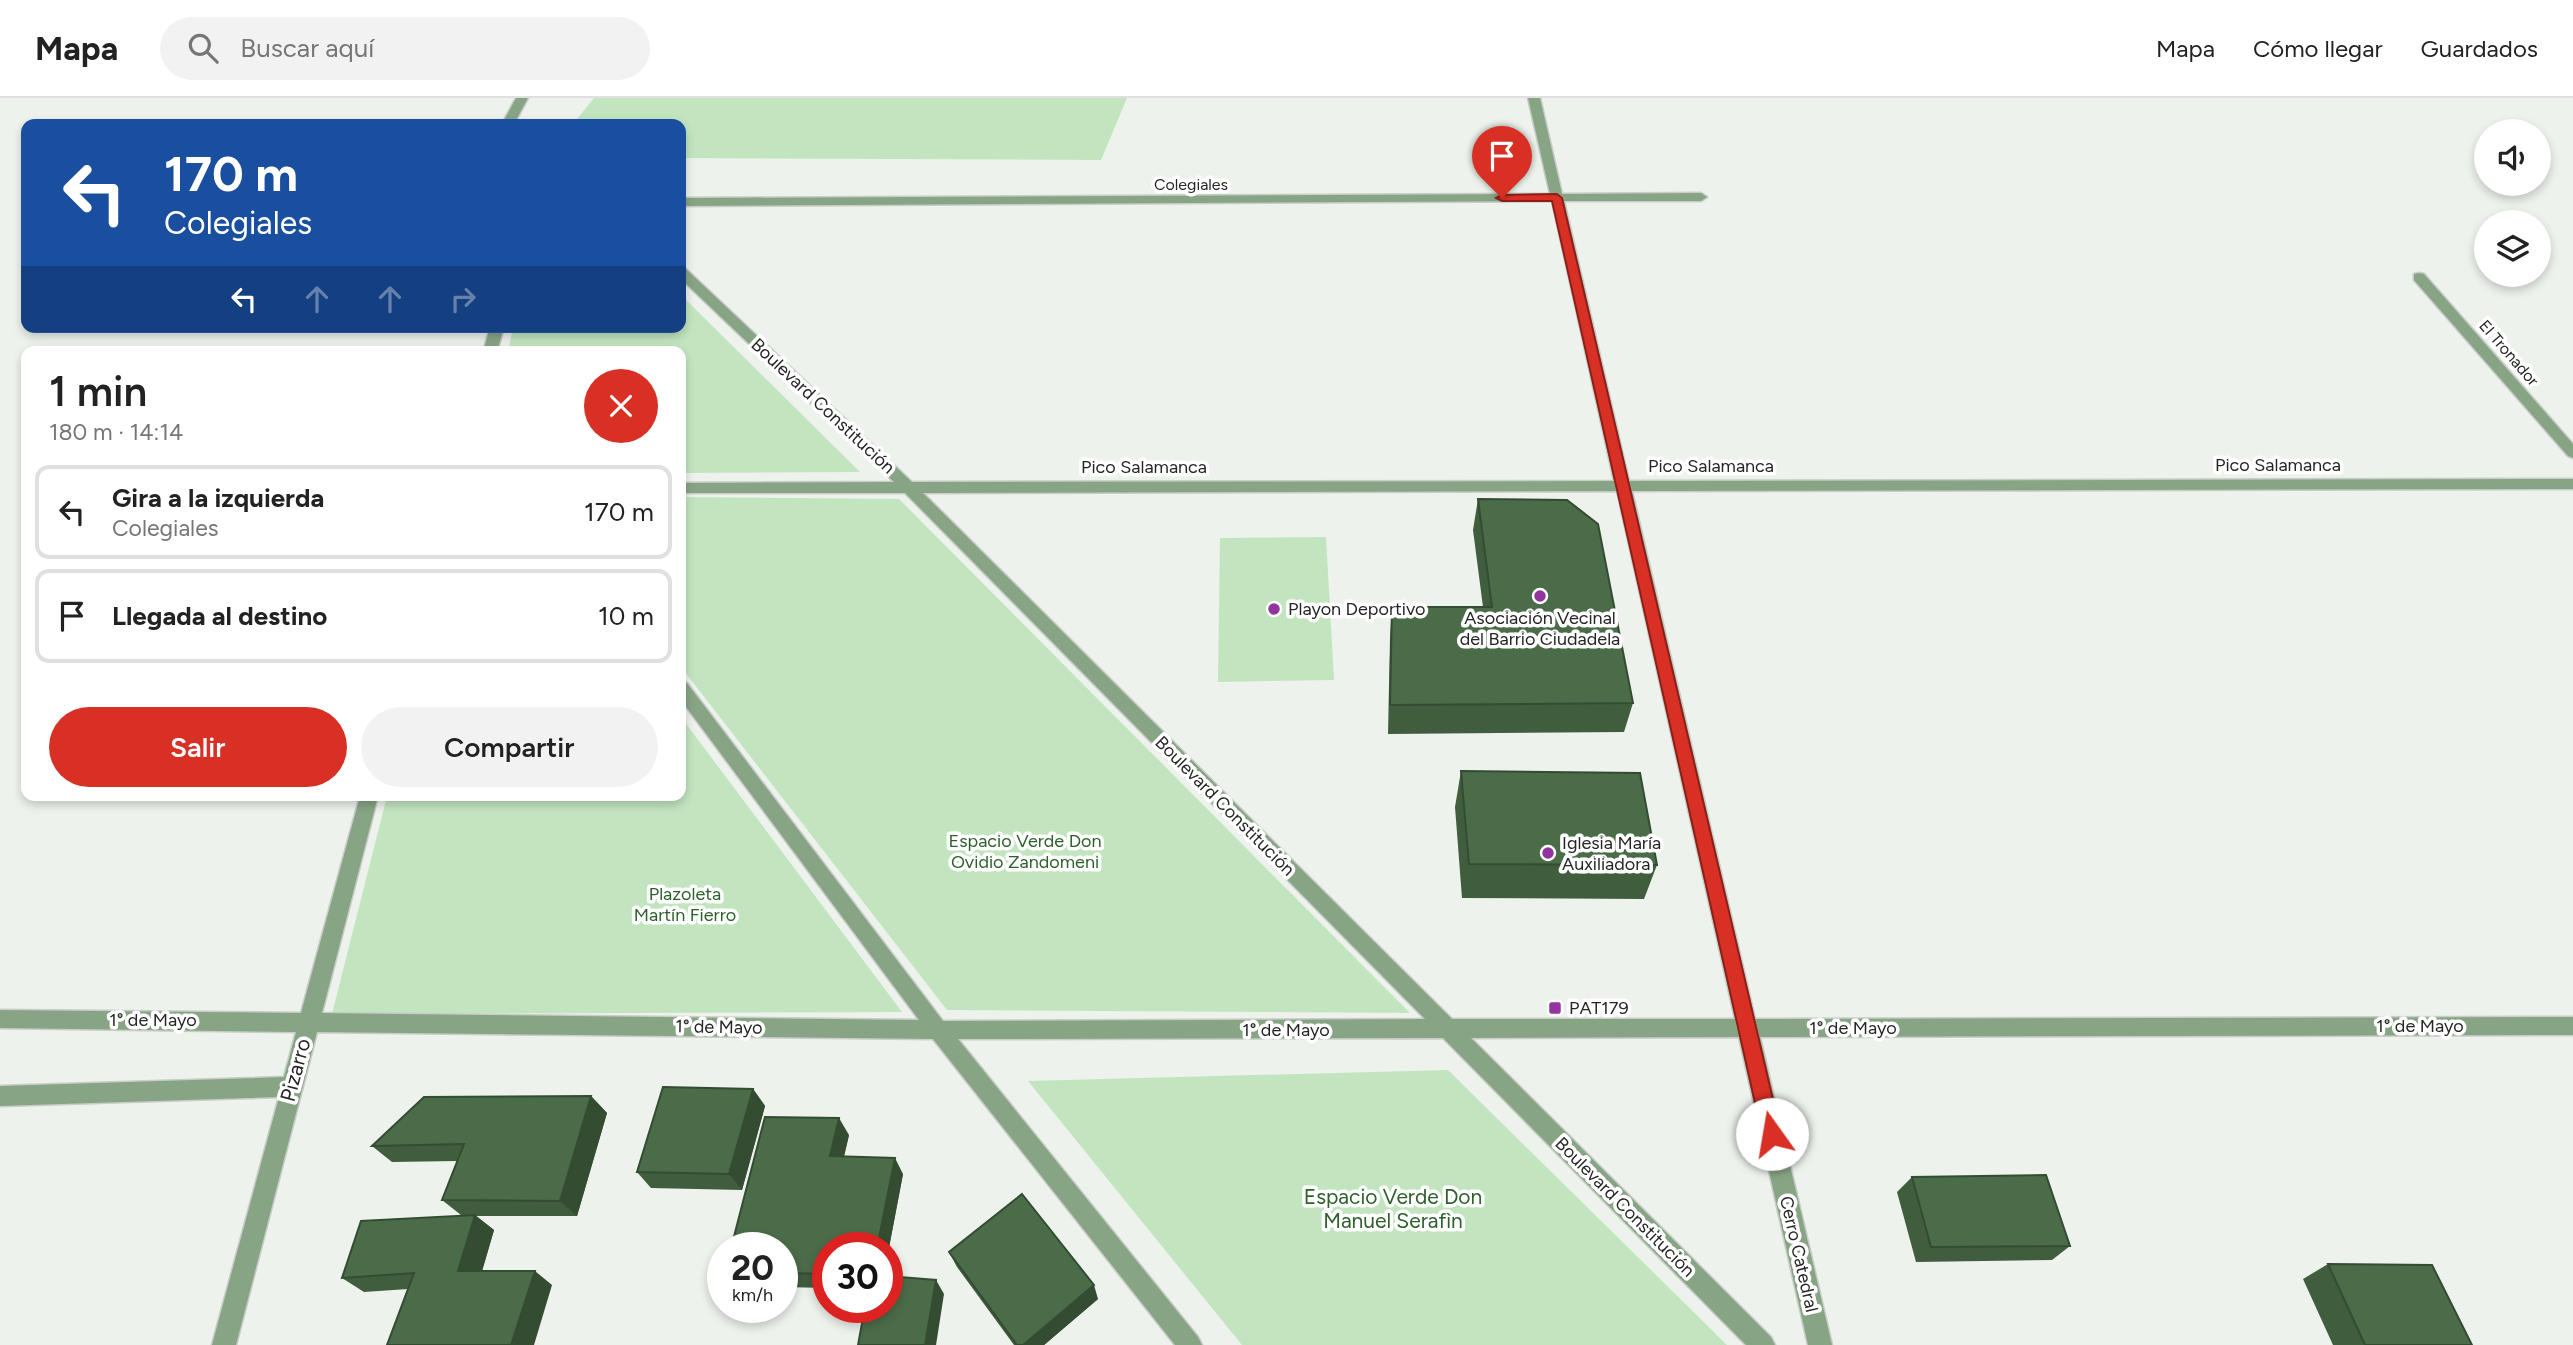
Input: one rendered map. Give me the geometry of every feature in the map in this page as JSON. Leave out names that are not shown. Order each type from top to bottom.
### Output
[{"type":"street","points":[[511,119],[522,98]]},
{"type":"street","name":"Cerro Catedral","points":[[1534,98],[1820,1345]]},
{"type":"street","name":"Colegiales","points":[[686,202],[1701,197]]},
{"type":"street","name":"Boulevard Constitución","points":[[686,277],[908,487],[1763,1345]]},
{"type":"street","name":"El Tronador","points":[[2419,277],[2573,453]]},
{"type":"street","name":"Pico Salamanca","points":[[686,488],[2573,484]]},
{"type":"street","points":[[686,695],[938,1030],[1190,1345]]},
{"type":"street","name":"Pizarro","points":[[224,1345],[368,801]]},
{"type":"street","name":"1° de Mayo","points":[[0,1019],[938,1030],[2573,1026]]},
{"type":"street","points":[[0,1096],[291,1087]]},
{"type":"green space","points":[[594,98],[1127,98],[1101,160],[686,158],[686,119],[577,119]]},
{"type":"green space","points":[[686,300],[860,472],[686,473],[686,346],[509,346],[512,333],[686,333]]},
{"type":"green space","name":"Espacio Verde Don Ovidio Zandomeni","points":[[686,497],[899,499],[1410,1013],[947,1010],[686,673]]},
{"type":"green space","name":"Playon Deportivo","points":[[1326,537],[1334,680],[1218,682],[1220,538]]},
{"type":"green space","name":"Plazoleta Martín Fierro","points":[[686,724],[902,1012],[332,1014],[386,801],[686,801]]},
{"type":"green space","name":"Espacio Verde Don Manuel Serafìn","points":[[1448,1070],[1727,1345],[1242,1345],[1028,1081]]},
{"type":"building","name":"Asociación Vecinal del Barrio Ciudadela","points":[[1478,499],[1567,500],[1598,524],[1633,703],[1390,705],[1392,607],[1492,607]]},
{"type":"building","points":[[1461,771],[1640,773],[1657,865],[1469,864]]},
{"type":"building","points":[[663,1087],[753,1089],[729,1174],[637,1172]]},
{"type":"building","points":[[591,1096],[560,1201],[442,1200],[464,1144],[372,1146],[424,1097]]},
{"type":"building","points":[[765,1117],[839,1118],[830,1156],[895,1158],[880,1232],[812,1232],[812,1274],[798,1273],[798,1232],[735,1232]]},
{"type":"building","points":[[2046,1175],[2070,1246],[1931,1247],[1912,1177]]},
{"type":"building","points":[[1022,1194],[1094,1285],[1023,1345],[1017,1345],[949,1252]]},
{"type":"building","points":[[475,1215],[458,1271],[535,1271],[511,1345],[387,1345],[414,1273],[342,1278],[361,1221]]},
{"type":"building","points":[[2328,1264],[2432,1265],[2472,1345],[2365,1345]]},
{"type":"building","points":[[903,1277],[936,1280],[925,1345],[858,1345],[862,1323],[903,1323]]},
{"type":"place","name":"Asociación Vecinal del Barrio Ciudadela","points":[[1540,596]]},
{"type":"place","name":"Playon Deportivo","points":[[1274,609]]},
{"type":"place","name":"Iglesia María Auxiliadora","points":[[1548,853]]},
{"type":"place","name":"PAT179","points":[[1555,1008]]},
{"type":"route","points":[[1502,198],[1557,198],[1772,1134]]}]
